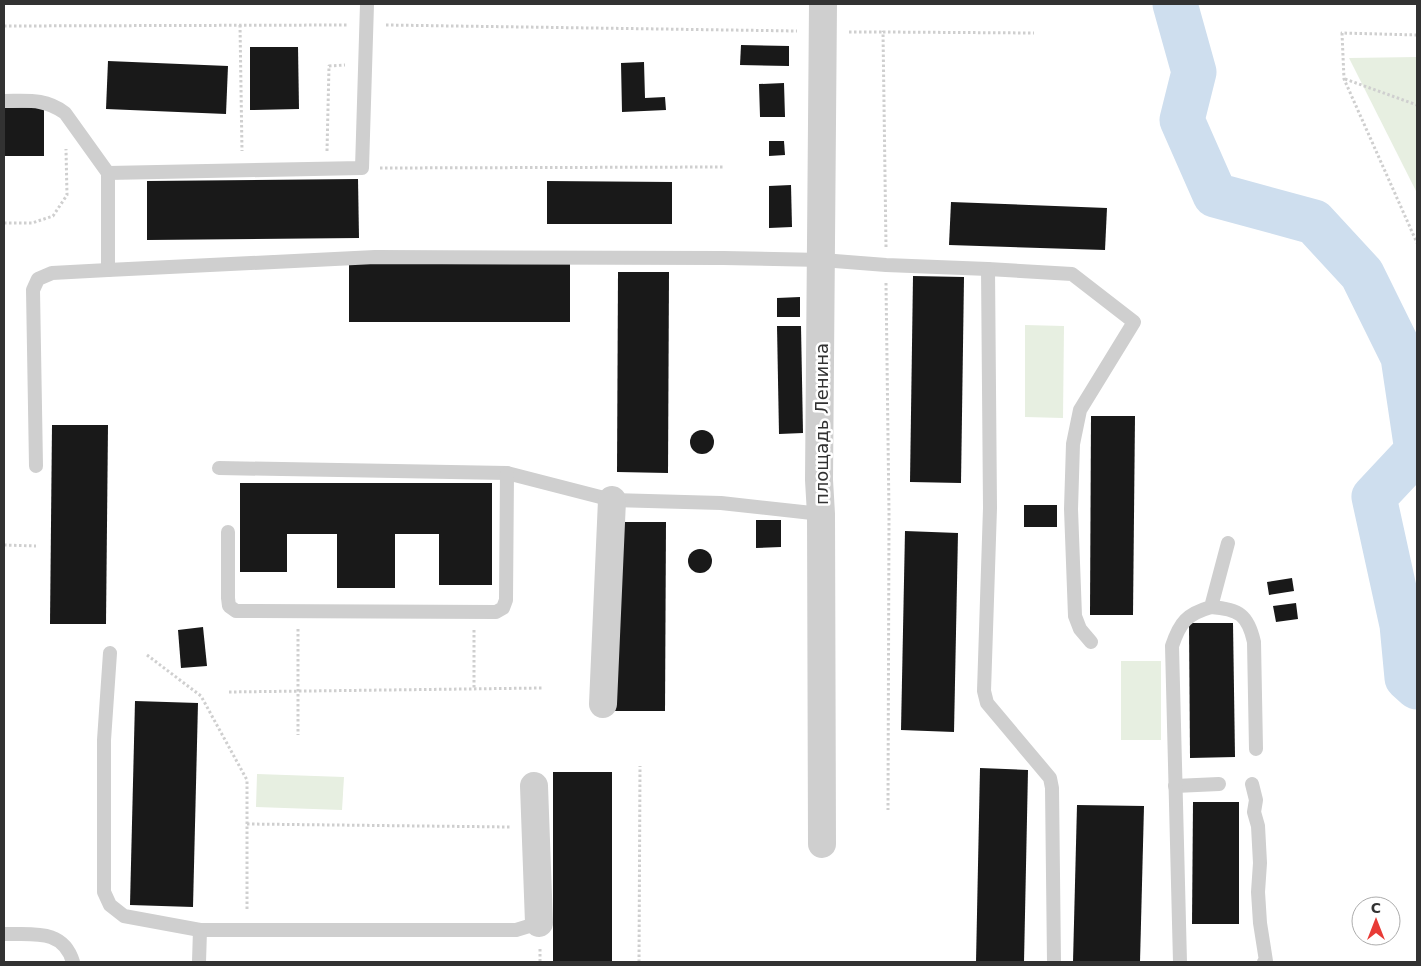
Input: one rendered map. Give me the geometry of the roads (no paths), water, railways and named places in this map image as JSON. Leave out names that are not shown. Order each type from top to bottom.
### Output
[{"type":"street","name":"площадь Ленина","points":[[822,844],[821,514],[819,480],[823,4]]},
{"type":"street","points":[[603,704],[612,500]]},
{"type":"street","points":[[534,786],[538,923]]},
{"type":"lane","points":[[108,173],[362,168],[368,4]]},
{"type":"lane","points":[[4,101],[43,101],[56,106],[65,113],[108,173],[108,270]]},
{"type":"lane","points":[[36,466],[33,290],[38,279],[52,273],[375,257],[822,260],[886,266],[1072,274],[1134,322],[1080,410],[1073,444],[1071,509],[1074,607],[1080,629],[1092,642]]},
{"type":"lane","points":[[988,269],[990,508],[984,691],[987,703],[1050,778],[1052,788],[1054,962]]},
{"type":"lane","points":[[219,468],[506,473],[612,500],[721,503],[821,514]]},
{"type":"lane","points":[[228,532],[230,606],[236,611],[496,612],[502,608],[506,600],[506,473]]},
{"type":"lane","points":[[1212,607],[1228,544]]},
{"type":"lane","points":[[1180,962],[1174,786],[1172,646],[1177,632],[1187,617],[1199,610],[1212,607],[1230,608],[1242,615],[1251,627],[1254,642],[1256,749]]},
{"type":"lane","points":[[110,653],[104,740],[104,892],[110,905],[124,916],[200,930],[516,930],[538,923]]},
{"type":"lane","points":[[1174,786],[1219,784]]},
{"type":"lane","points":[[1252,784],[1256,800],[1254,812],[1258,826],[1260,863],[1258,892],[1264,962]]},
{"type":"lane","points":[[199,962],[200,930]]},
{"type":"lane","points":[[4,934],[49,935],[60,941],[70,953],[73,962]]},
{"type":"waterway","points":[[1175,4],[1194,72],[1182,120],[1215,195],[1314,222],[1362,274],[1403,357],[1417,451],[1374,497],[1402,625],[1407,678],[1417,687]]}]
